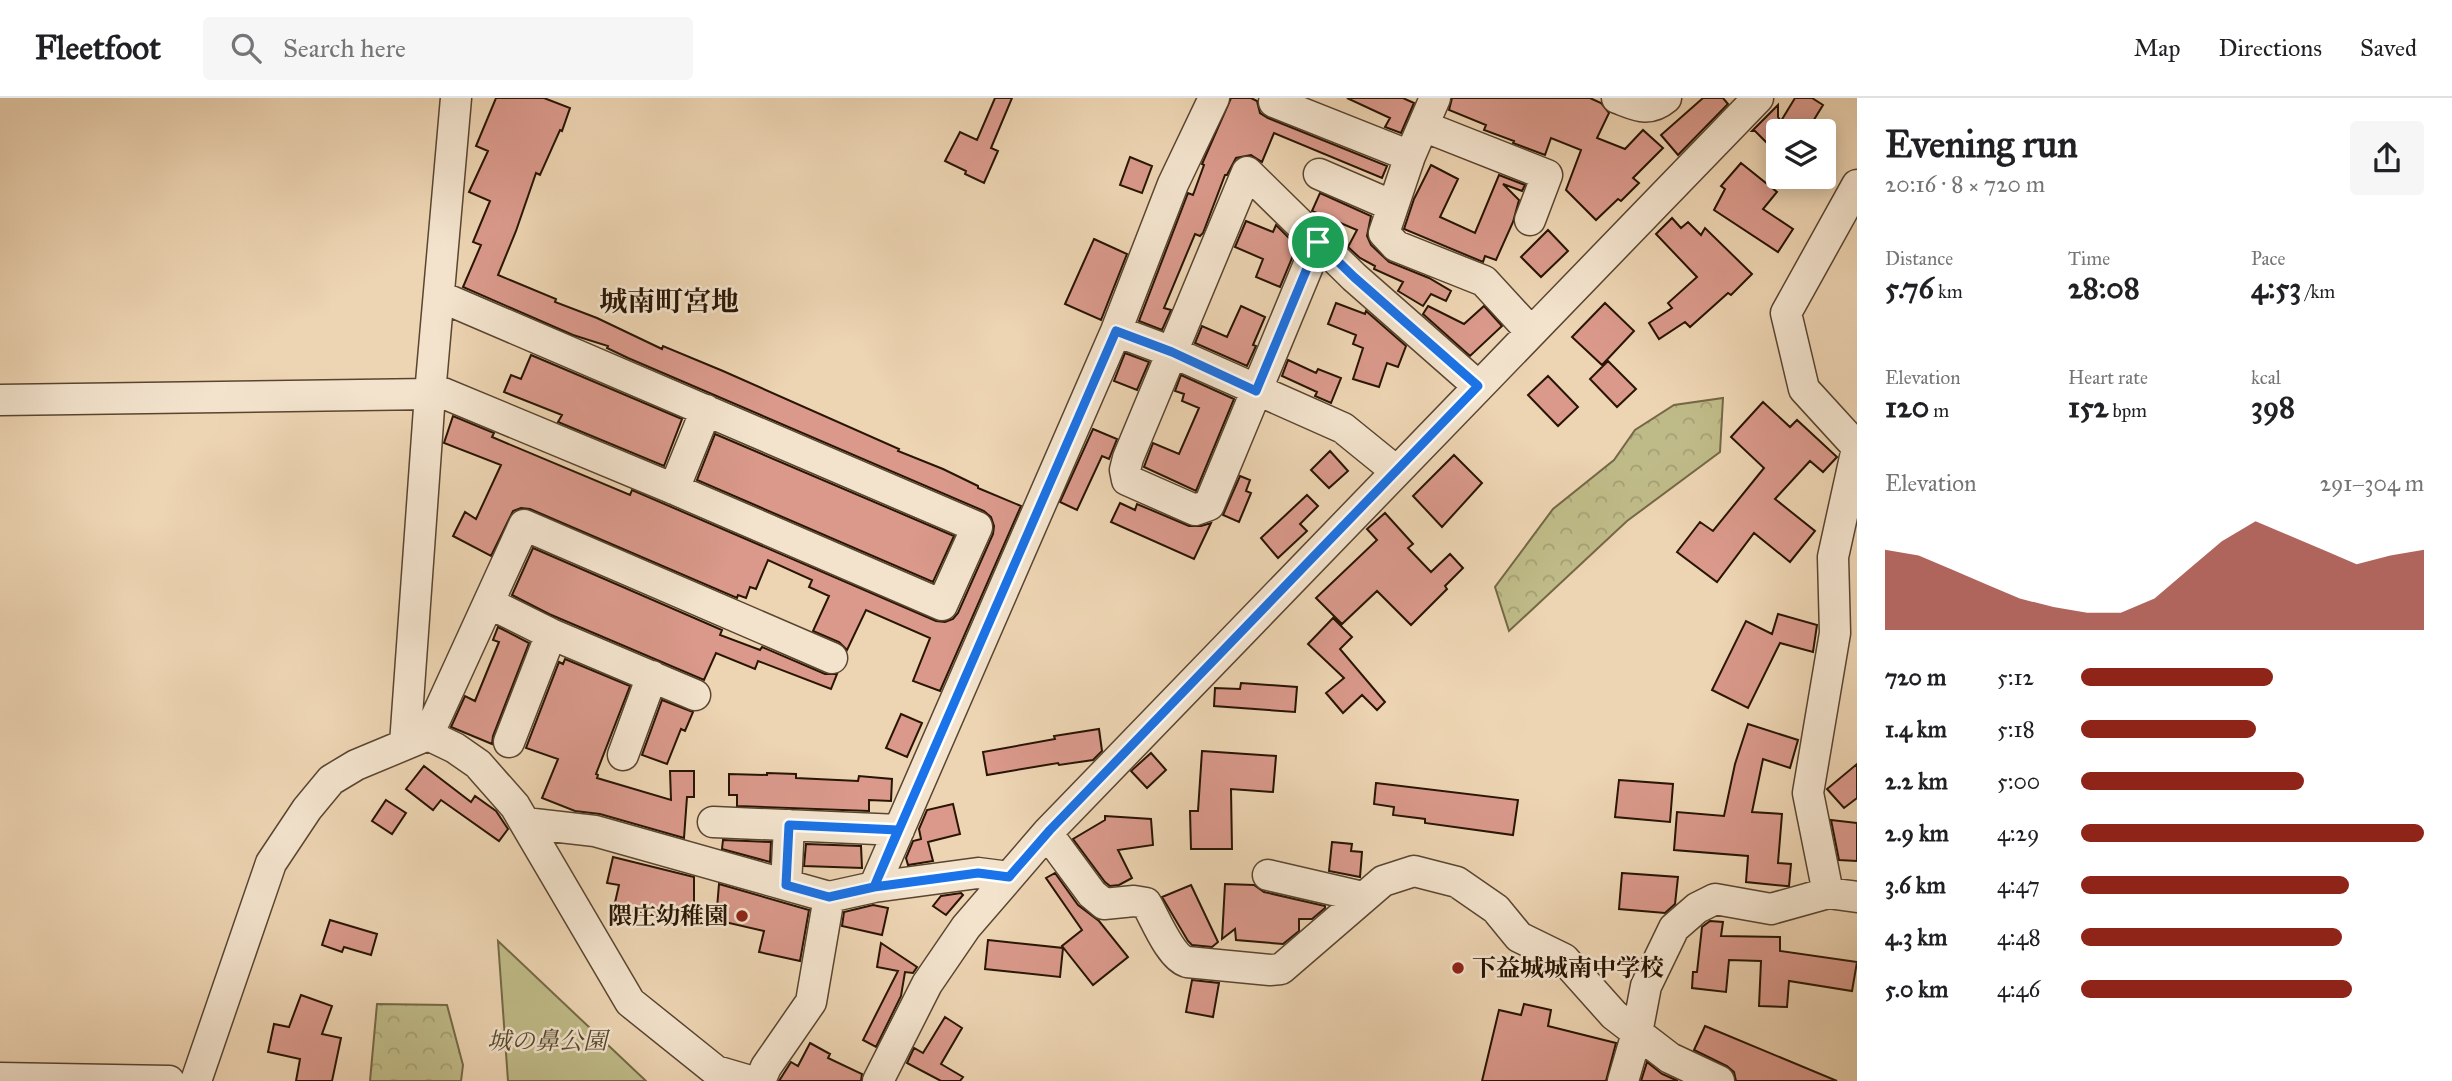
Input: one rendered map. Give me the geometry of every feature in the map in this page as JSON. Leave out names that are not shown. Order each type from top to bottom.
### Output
[{"type":"street","points":[[417,739],[430,391],[456,98]]},
{"type":"street","points":[[874,887],[1116,331],[1173,184],[1214,98]]},
{"type":"street","points":[[1275,98],[1274,102],[1410,156]]},
{"type":"street","points":[[1435,98],[1410,156],[1384,233],[1396,246],[1484,281],[1531,332]]},
{"type":"street","points":[[1617,98],[1642,107],[1657,106],[1666,98]]},
{"type":"street","points":[[878,1081],[927,984],[966,927],[1047,834],[1751,100]]},
{"type":"street","points":[[1423,125],[1547,175],[1530,220]]},
{"type":"street","points":[[1318,242],[1209,505],[1195,510],[1127,480],[1125,470],[1128,458],[1247,172],[1354,277],[1478,386]]},
{"type":"street","points":[[1319,174],[1393,206]]},
{"type":"street","points":[[1623,1081],[1637,1033],[1646,986],[1674,928],[1697,908],[1715,899],[1771,909],[1842,895],[1808,793],[1846,634],[1833,556],[1857,448],[1804,390],[1786,313],[1857,185]]},
{"type":"street","points":[[0,400],[430,391],[674,489],[942,605],[977,527],[439,296]]},
{"type":"street","points":[[1116,331],[1172,352],[1343,428],[1396,471]]},
{"type":"street","points":[[674,489],[706,410]]},
{"type":"street","points":[[417,739],[489,603],[524,525],[832,658]]},
{"type":"street","points":[[489,603],[551,634],[695,695]]},
{"type":"street","points":[[509,742],[551,634]]},
{"type":"street","points":[[623,755],[652,676]]},
{"type":"street","points":[[196,1081],[271,863],[307,808],[331,780],[356,765],[417,739],[455,748],[478,764],[515,806],[630,1002],[716,1071],[750,1081]]},
{"type":"street","points":[[713,822],[898,830]]},
{"type":"street","points":[[525,823],[595,831],[829,897],[874,887],[978,873],[1009,877]]},
{"type":"street","points":[[786,885],[789,825]]},
{"type":"street","points":[[1047,834],[1092,894],[1104,904],[1134,901],[1146,903],[1174,953],[1180,960],[1187,962],[1281,969],[1383,881],[1414,871],[1457,882],[1496,909],[1519,937],[1564,959],[1614,1016],[1670,1058],[1719,1081]]},
{"type":"street","points":[[1268,875],[1363,897]]},
{"type":"street","points":[[760,1081],[766,1067],[811,1002],[829,897]]},
{"type":"street","points":[[0,1079],[169,1081]]},
{"type":"green space","points":[[1723,398],[1720,452],[1627,521],[1509,631],[1495,587],[1553,509],[1614,460],[1635,430],[1674,405]]},
{"type":"green space","name":"城の鼻公園","points":[[498,941],[646,1081],[508,1081]]},
{"type":"green space","points":[[377,1004],[447,1005],[463,1065],[461,1081],[370,1081]]},
{"type":"building","points":[[496,98],[544,98],[570,108],[540,175],[536,173],[498,275],[662,349],[663,346],[723,371],[1021,506],[940,691],[913,681],[930,638],[866,610],[847,650],[839,642],[813,631],[829,596],[809,587],[812,580],[768,560],[756,589],[750,587],[746,598],[738,595],[737,598],[530,509],[513,511],[491,556],[453,536],[465,512],[476,519],[501,465],[444,443],[453,416],[494,433],[492,437],[630,495],[632,490],[936,621],[945,622],[958,613],[993,534],[994,526],[991,517],[984,511],[628,358],[607,348],[608,346],[573,335],[463,287],[481,245],[473,242],[490,201],[469,192],[488,151],[476,146]]},
{"type":"building","points":[[995,98],[1012,98],[991,148],[998,151],[984,183],[945,161],[960,132],[977,140]]},
{"type":"building","points":[[1231,98],[1251,98],[1257,101],[1260,113],[1268,118],[1387,166],[1382,178],[1274,133],[1262,162],[1251,155],[1236,158],[1225,175],[1203,233],[1200,236],[1195,234],[1164,308],[1171,310],[1162,330],[1139,321],[1188,193],[1193,195],[1204,165],[1202,164]]},
{"type":"building","points":[[1347,98],[1403,98],[1414,103],[1401,133],[1385,127],[1390,118]]},
{"type":"building","points":[[1452,98],[1590,98],[1601,103],[1609,113],[1597,138],[1625,149],[1643,130],[1663,148],[1633,178],[1639,183],[1596,220],[1566,190],[1581,150],[1551,138],[1545,155],[1513,143],[1514,141],[1484,130],[1486,125],[1449,110]]},
{"type":"building","points":[[1703,98],[1723,98],[1728,104],[1678,155],[1661,135]]},
{"type":"building","points":[[1795,98],[1812,98],[1823,105],[1814,119],[1782,119]]},
{"type":"building","points":[[1778,105],[1780,119],[1766,119],[1766,142],[1752,131]]},
{"type":"building","points":[[1130,157],[1152,166],[1142,193],[1120,185]]},
{"type":"building","points":[[1741,163],[1766,183],[1766,189],[1777,192],[1763,209],[1793,229],[1778,252],[1714,210],[1725,189],[1721,186]]},
{"type":"building","points":[[1431,165],[1458,179],[1440,217],[1475,233],[1499,175],[1525,185],[1522,191],[1503,184],[1519,200],[1513,222],[1496,260],[1485,256],[1483,262],[1404,229],[1414,199]]},
{"type":"building","points":[[1320,193],[1371,216],[1367,236],[1371,245],[1389,262],[1429,278],[1451,291],[1446,301],[1431,294],[1423,306],[1398,291],[1403,282],[1374,269],[1375,266],[1348,247],[1357,230],[1312,211]]},
{"type":"building","points":[[1672,218],[1681,228],[1688,222],[1701,235],[1705,228],[1752,274],[1731,295],[1728,293],[1690,327],[1685,322],[1659,339],[1649,323],[1672,308],[1668,303],[1697,277],[1656,234]]},
{"type":"building","points":[[1246,221],[1273,232],[1276,225],[1297,246],[1280,287],[1256,277],[1263,259],[1235,247]]},
{"type":"building","points":[[1548,230],[1568,251],[1541,277],[1521,257]]},
{"type":"building","points":[[1094,239],[1127,254],[1101,320],[1065,304]]},
{"type":"building","points":[[1336,303],[1365,314],[1366,311],[1406,346],[1398,367],[1387,363],[1379,387],[1353,379],[1363,348],[1353,344],[1356,335],[1328,324]]},
{"type":"building","points":[[1605,303],[1634,331],[1602,365],[1572,337]]},
{"type":"building","points":[[1241,306],[1265,317],[1247,366],[1195,343],[1202,326],[1227,337]]},
{"type":"building","points":[[1428,306],[1464,324],[1484,306],[1502,326],[1470,356],[1423,314]]},
{"type":"building","points":[[1125,353],[1149,362],[1137,390],[1114,381]]},
{"type":"building","points":[[531,355],[682,419],[664,466],[558,422],[562,415],[504,392],[511,375],[521,379]]},
{"type":"building","points":[[1288,360],[1316,373],[1318,369],[1341,378],[1331,403],[1315,396],[1317,392],[1282,376]]},
{"type":"building","points":[[1608,361],[1636,389],[1617,407],[1590,379]]},
{"type":"building","points":[[1181,375],[1234,399],[1196,491],[1144,467],[1153,443],[1179,454],[1199,408],[1182,401],[1184,394],[1175,391]]},
{"type":"building","points":[[1548,376],[1578,407],[1558,426],[1528,395]]},
{"type":"building","points":[[1763,402],[1790,427],[1797,420],[1837,457],[1823,472],[1810,461],[1775,499],[1815,531],[1790,562],[1754,533],[1717,582],[1677,552],[1700,522],[1713,531],[1764,468],[1731,437]]},
{"type":"building","points":[[1093,429],[1117,439],[1109,459],[1102,456],[1077,510],[1060,502]]},
{"type":"building","points":[[715,434],[954,536],[933,582],[697,480]]},
{"type":"building","points":[[1330,451],[1348,471],[1329,488],[1311,470]]},
{"type":"building","points":[[1454,455],[1482,483],[1442,527],[1413,496]]},
{"type":"building","points":[[1240,476],[1250,480],[1246,491],[1251,493],[1239,522],[1223,515]]},
{"type":"building","points":[[1307,495],[1318,506],[1300,524],[1307,531],[1278,558],[1261,538]]},
{"type":"building","points":[[1120,503],[1135,510],[1137,504],[1189,526],[1211,523],[1194,559],[1111,522]]},
{"type":"building","points":[[1385,513],[1413,544],[1408,548],[1431,572],[1450,554],[1463,568],[1445,586],[1447,589],[1411,625],[1377,591],[1342,624],[1316,598],[1377,540],[1367,529]]},
{"type":"building","points":[[533,548],[722,630],[720,635],[760,650],[762,647],[825,674],[837,674],[831,689],[758,661],[755,669],[716,653],[704,680],[549,614],[512,595]]},
{"type":"building","points":[[1778,614],[1817,625],[1813,652],[1780,643],[1748,708],[1712,690],[1746,621],[1772,634]]},
{"type":"building","points":[[1333,618],[1352,637],[1340,649],[1385,702],[1377,710],[1362,695],[1343,713],[1326,693],[1344,678],[1308,644]]},
{"type":"building","points":[[498,627],[529,643],[492,744],[451,727],[465,696],[475,701],[499,642],[493,640]]},
{"type":"building","points":[[565,659],[630,686],[596,774],[597,778],[671,800],[670,771],[694,771],[694,797],[687,797],[684,838],[600,814],[575,811],[542,798],[558,759],[526,748],[559,662],[563,664]]},
{"type":"building","points":[[1241,683],[1297,687],[1295,712],[1214,706],[1215,688],[1240,689]]},
{"type":"building","points":[[662,700],[693,712],[685,731],[681,729],[667,764],[642,755]]},
{"type":"building","points":[[901,714],[922,723],[907,757],[886,748]]},
{"type":"building","points":[[1748,724],[1798,740],[1790,768],[1763,759],[1752,812],[1782,814],[1778,863],[1791,864],[1789,886],[1746,882],[1748,856],[1674,850],[1677,812],[1724,816],[1735,764]]},
{"type":"building","points":[[1099,729],[1102,751],[1093,760],[987,775],[983,752]]},
{"type":"building","points":[[1202,751],[1276,756],[1273,792],[1231,789],[1232,849],[1191,849],[1190,811],[1198,811]]},
{"type":"building","points":[[1151,753],[1166,770],[1147,788],[1131,771]]},
{"type":"building","points":[[1857,764],[1857,798],[1844,808],[1827,789]]},
{"type":"building","points":[[424,766],[471,802],[475,796],[496,811],[508,829],[499,841],[441,800],[433,810],[406,789]]},
{"type":"building","points":[[729,774],[796,774],[796,778],[858,781],[859,776],[892,779],[891,801],[869,800],[869,811],[737,806],[737,795],[729,795]]},
{"type":"building","points":[[1619,780],[1673,784],[1670,822],[1615,817]]},
{"type":"building","points":[[1376,783],[1518,800],[1513,835],[1425,823],[1425,819],[1393,815],[1394,807],[1374,804]]},
{"type":"building","points":[[386,800],[406,813],[392,834],[372,821]]},
{"type":"building","points":[[953,804],[960,834],[928,842],[933,861],[908,865],[906,858],[913,841],[921,839],[919,829],[927,810]]},
{"type":"building","points":[[1105,816],[1151,819],[1153,845],[1118,850],[1132,878],[1119,885],[1110,886],[1105,882],[1073,839],[1105,820]]},
{"type":"building","points":[[1831,820],[1857,823],[1857,861],[1839,860]]},
{"type":"building","points":[[723,840],[771,842],[770,862],[722,849]]},
{"type":"building","points":[[1332,842],[1352,844],[1351,851],[1362,852],[1360,877],[1329,871]]},
{"type":"building","points":[[806,844],[861,846],[862,868],[804,866]]},
{"type":"building","points":[[613,857],[694,877],[694,915],[660,907],[658,917],[614,907],[619,885],[607,883]]},
{"type":"building","points":[[1055,873],[1078,905],[1099,921],[1128,957],[1093,985],[1062,946],[1082,930],[1046,878]]},
{"type":"building","points":[[1622,873],[1678,877],[1675,904],[1665,913],[1619,909]]},
{"type":"building","points":[[719,884],[809,910],[800,961],[759,952],[764,931],[716,920]]},
{"type":"building","points":[[1225,884],[1254,885],[1264,892],[1325,908],[1312,919],[1299,919],[1299,931],[1283,944],[1236,940],[1235,929],[1222,939]]},
{"type":"building","points":[[1191,885],[1218,942],[1212,947],[1192,945],[1188,941],[1162,897]]},
{"type":"building","points":[[963,895],[946,915],[933,906],[941,896]]},
{"type":"building","points":[[873,905],[888,908],[882,935],[842,926],[844,912]]},
{"type":"building","points":[[330,920],[377,934],[371,955],[344,947],[342,952],[322,945]]},
{"type":"building","points":[[1710,921],[1723,922],[1721,936],[1780,937],[1780,951],[1857,962],[1852,991],[1789,981],[1787,1007],[1759,1006],[1761,961],[1729,960],[1726,992],[1692,988],[1693,972],[1697,972],[1702,927]]},
{"type":"building","points":[[988,940],[1063,948],[1060,977],[985,969]]},
{"type":"building","points":[[881,943],[917,967],[913,973],[905,972],[901,996],[876,1047],[863,1040],[898,971],[877,967]]},
{"type":"building","points":[[1192,980],[1219,983],[1213,1017],[1186,1012]]},
{"type":"building","points":[[301,995],[332,1006],[322,1034],[341,1038],[332,1081],[296,1081],[300,1059],[268,1052],[274,1024],[289,1027]]},
{"type":"building","points":[[1524,1004],[1551,1010],[1548,1026],[1616,1043],[1606,1081],[1482,1081],[1499,1010],[1521,1015]]},
{"type":"building","points":[[945,1017],[962,1028],[941,1064],[963,1077],[960,1081],[941,1081],[907,1063],[914,1048],[923,1053]]},
{"type":"building","points":[[1705,1026],[1837,1081],[1736,1081],[1734,1072],[1727,1066],[1694,1050]]},
{"type":"building","points":[[810,1043],[830,1054],[828,1058],[862,1074],[861,1081],[779,1081],[791,1062],[798,1066]]},
{"type":"building","points":[[1647,1062],[1662,1074],[1678,1081],[1641,1081]]},
{"type":"place","name":"隈庄幼稚園","points":[[742,916]]},
{"type":"place","name":"下益城城南中学校","points":[[1458,968]]},
{"type":"district","name":"城南町宮地","points":[[669,301]]},
{"type":"route","points":[[1318,242],[1256,391],[1172,352],[1116,331],[874,887],[829,897],[786,885],[789,825],[898,830],[874,887],[978,873],[1009,877],[1050,830],[1478,386],[1318,242]]}]
